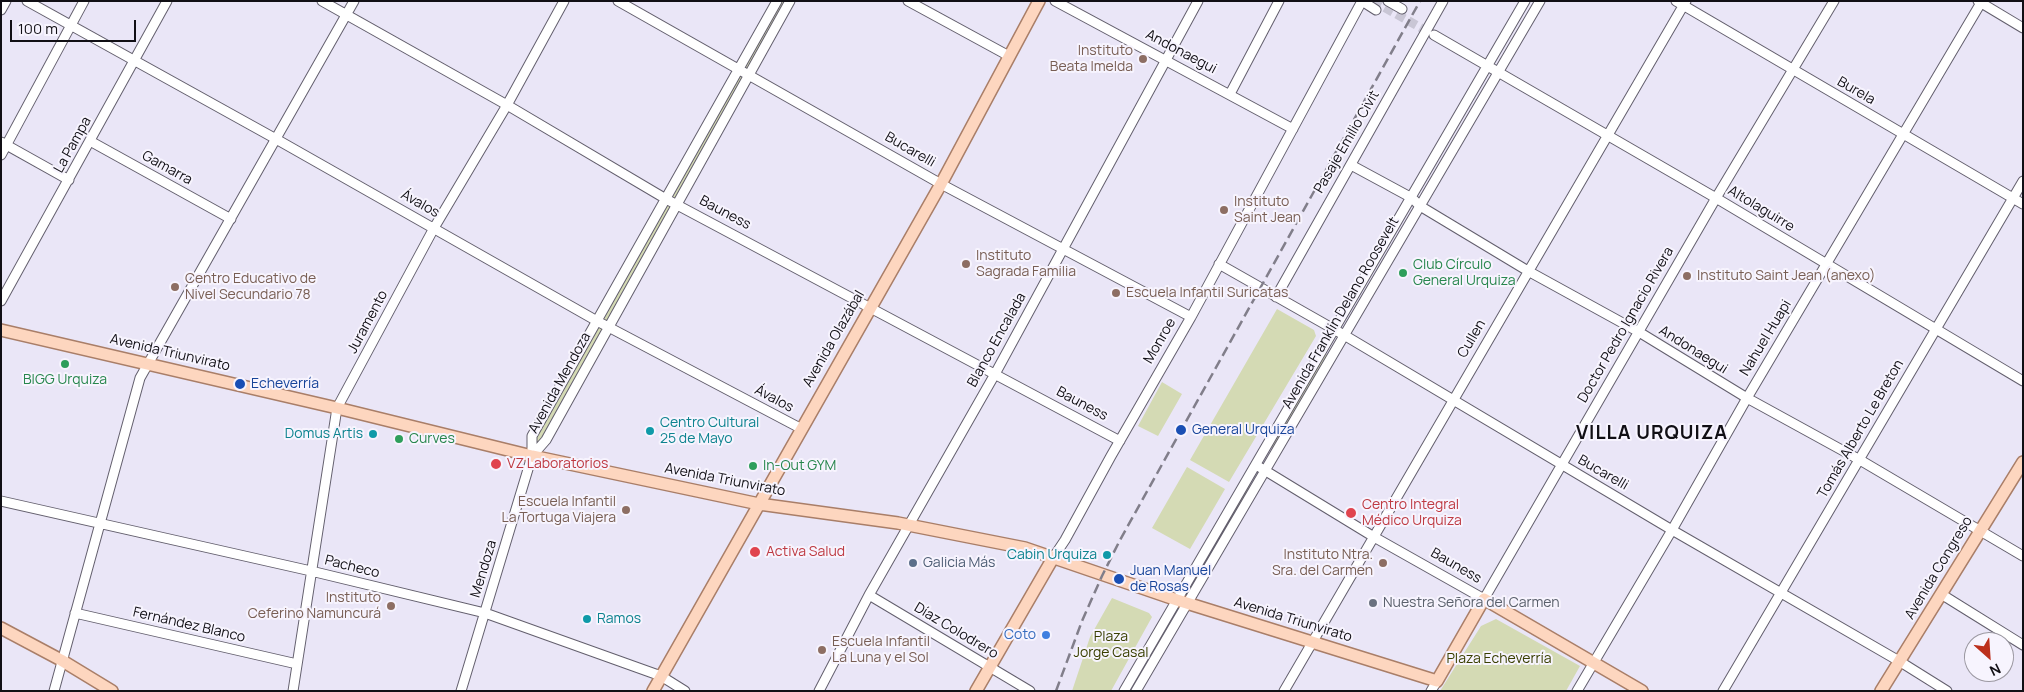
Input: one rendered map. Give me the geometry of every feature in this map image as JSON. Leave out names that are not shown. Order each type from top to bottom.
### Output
[{"type":"main road","name":"Avenida Olazábal","points":[[653,691],[800,428],[941,184],[1039,1]]},
{"type":"main road","name":"Avenida Triunvirato","points":[[1,330],[337,408],[532,456],[759,504],[910,526],[1015,546],[1182,601],[1313,641],[1434,686]]},
{"type":"main road","name":"Avenida Congreso","points":[[1881,691],[1979,531],[2018,479],[2023,462]]},
{"type":"main road","name":"Monroe","points":[[976,691],[1053,558]]},
{"type":"main road","name":"Bauness","points":[[1484,599],[1642,691]]},
{"type":"main road","name":"Doctor Pedro Ignacio Rivera","points":[[1434,686],[1484,599]]},
{"type":"main road","points":[[1,628],[62,660],[112,691]]},
{"type":"street","points":[[1,10],[6,1]]},
{"type":"street","name":"Ávalos","points":[[27,1],[276,139],[597,321],[800,428]]},
{"type":"street","points":[[1,155],[4,144],[84,1]]},
{"type":"street","name":"La Pampa","points":[[1,301],[167,1]]},
{"type":"street","name":"Bauness","points":[[322,1],[507,105],[666,199],[1120,441]]},
{"type":"street","points":[[54,691],[140,378],[354,1]]},
{"type":"street","name":"Juramento","points":[[293,691],[310,571],[337,408],[434,228],[507,105],[564,1]]},
{"type":"street","name":"Bucarelli","points":[[618,1],[750,74],[941,184],[1191,317]]},
{"type":"street","name":"Avenida Mendoza","points":[[532,456],[532,436],[777,1]]},
{"type":"street","name":"Avenida Mendoza","points":[[532,456],[546,440],[790,1]]},
{"type":"street","points":[[908,1],[1009,56]]},
{"type":"street","name":"Andonaegui","points":[[1055,1],[1293,129]]},
{"type":"street","name":"Blanco Encalada","points":[[819,691],[869,595],[995,374],[1198,1]]},
{"type":"street","points":[[1230,94],[1279,1]]},
{"type":"street","points":[[1362,1],[1376,10]]},
{"type":"street","name":"Monroe","points":[[1053,558],[1191,317],[1362,1]]},
{"type":"street","points":[[1388,1],[1402,10]]},
{"type":"street","name":"Pasaje Emilio Civit","points":[[1276,297],[1443,1]]},
{"type":"street","name":"Avenida Franklin Delano Roosevelt","points":[[1136,691],[1182,601],[1256,465],[1412,198],[1485,65],[1525,1]]},
{"type":"street","name":"Avenida Franklin Delano Roosevelt","points":[[1124,691],[1265,470],[1540,1]]},
{"type":"street","name":"Doctor Pedro Ignacio Rivera","points":[[1484,599],[1716,198],[1834,1]]},
{"type":"street","points":[[1980,2],[2023,28]]},
{"type":"street","name":"Nahuel Huapi","points":[[1577,691],[1672,530],[1746,398],[1904,134],[1980,2]]},
{"type":"street","name":"Burela","points":[[1682,3],[2023,204]]},
{"type":"street","name":"Cullen","points":[[1284,691],[1452,400],[1608,137],[1682,3]]},
{"type":"street","name":"Altolaguirre","points":[[1429,26],[1481,56],[1485,65]]},
{"type":"street","name":"Altolaguirre","points":[[1434,35],[1716,198],[2023,381]]},
{"type":"street","name":"Altolaguirre","points":[[1424,36],[1476,65],[1485,65]]},
{"type":"street","name":"Gamarra","points":[[90,141],[231,218]]},
{"type":"street","points":[[4,144],[69,180]]},
{"type":"street","name":"Andonaegui","points":[[1350,165],[1412,198],[1420,206],[1528,271],[1639,332],[1746,398],[1860,460],[2023,556]]},
{"type":"street","name":"Tomás Alberto Le Breton","points":[[1723,691],[2023,182]]},
{"type":"street","name":"Bucarelli","points":[[1219,264],[1344,335],[1948,691]]},
{"type":"street","name":"Mendoza","points":[[461,691],[532,456]]},
{"type":"street","name":"Bauness","points":[[1256,465],[1374,537],[1484,599]]},
{"type":"street","name":"Pacheco","points":[[1,500],[485,613],[661,676],[686,691]]},
{"type":"street","points":[[1941,594],[2023,645]]},
{"type":"street","name":"Díaz Colodrero","points":[[869,595],[1030,691]]},
{"type":"street","name":"Fernández Blanco","points":[[75,614],[297,664]]},
{"type":"green space","points":[[777,1],[790,1],[608,326],[532,456],[532,436]]},
{"type":"green space","points":[[1277,309],[1314,330],[1316,336],[1229,482],[1190,460]]},
{"type":"green space","points":[[1326,354],[1328,355],[1274,449],[1271,447]]},
{"type":"green space","points":[[1162,382],[1182,394],[1158,436],[1138,426]]},
{"type":"green space","points":[[1187,467],[1225,489],[1190,549],[1152,528]]},
{"type":"green space","points":[[1249,485],[1252,486],[1198,579],[1195,578]]},
{"type":"green space","name":"Plaza Jorge Casal","points":[[1112,598],[1149,613],[1152,617],[1111,691],[1072,691],[1090,637]]},
{"type":"green space","name":"Plaza Echeverría","points":[[1496,619],[1580,666],[1566,691],[1440,691],[1481,626]]},
{"type":"tunnel","points":[[1373,1],[1432,34]]},
{"type":"railway","points":[[1056,691],[1082,621],[1120,540],[1420,1]]},
{"type":"place","name":"Instituto Beata Imelda","points":[[1143,59]]},
{"type":"place","name":"Instituto Saint Jean","points":[[1224,210]]},
{"type":"place","name":"Instituto Sagrada Familia","points":[[966,264]]},
{"type":"place","name":"Club Círculo General Urquiza","points":[[1403,273]]},
{"type":"place","name":"Instituto Saint Jean (anexo)","points":[[1687,276]]},
{"type":"place","name":"Centro Educativo de Nivel Secundario 78","points":[[175,287]]},
{"type":"place","name":"Escuela Infantil Suricatas","points":[[1116,293]]},
{"type":"place","name":"BIGG Urquiza","points":[[65,364]]},
{"type":"place","name":"Echeverría","points":[[240,384]]},
{"type":"place","name":"General Urquiza","points":[[1181,430]]},
{"type":"place","name":"Centro Cultural 25 de Mayo","points":[[650,431]]},
{"type":"place","name":"Domus Artis","points":[[373,434]]},
{"type":"place","name":"Curves","points":[[399,439]]},
{"type":"place","name":"VZ Laboratorios","points":[[496,464]]},
{"type":"place","name":"In-Out GYM","points":[[753,466]]},
{"type":"place","name":"Escuela Infantil La Tortuga Viajera","points":[[626,510]]},
{"type":"place","name":"Centro Integral Médico Urquiza","points":[[1351,513]]},
{"type":"place","name":"Activa Salud","points":[[755,552]]},
{"type":"place","name":"Cabin Urquiza","points":[[1107,555]]},
{"type":"place","name":"Galicia Más","points":[[913,563]]},
{"type":"place","name":"Instituto Ntra. Sra. del Carmen","points":[[1383,563]]},
{"type":"place","name":"Juan Manuel de Rosas","points":[[1119,579]]},
{"type":"place","name":"Nuestra Señora del Carmen","points":[[1373,603]]},
{"type":"place","name":"Instituto Ceferino Namuncurá","points":[[391,606]]},
{"type":"place","name":"Ramos","points":[[587,619]]},
{"type":"place","name":"Coto","points":[[1046,635]]},
{"type":"place","name":"Escuela Infantil La Luna y el Sol","points":[[822,650]]},
{"type":"district","name":"VILLA URQUIZA","points":[[1652,434]]}]
